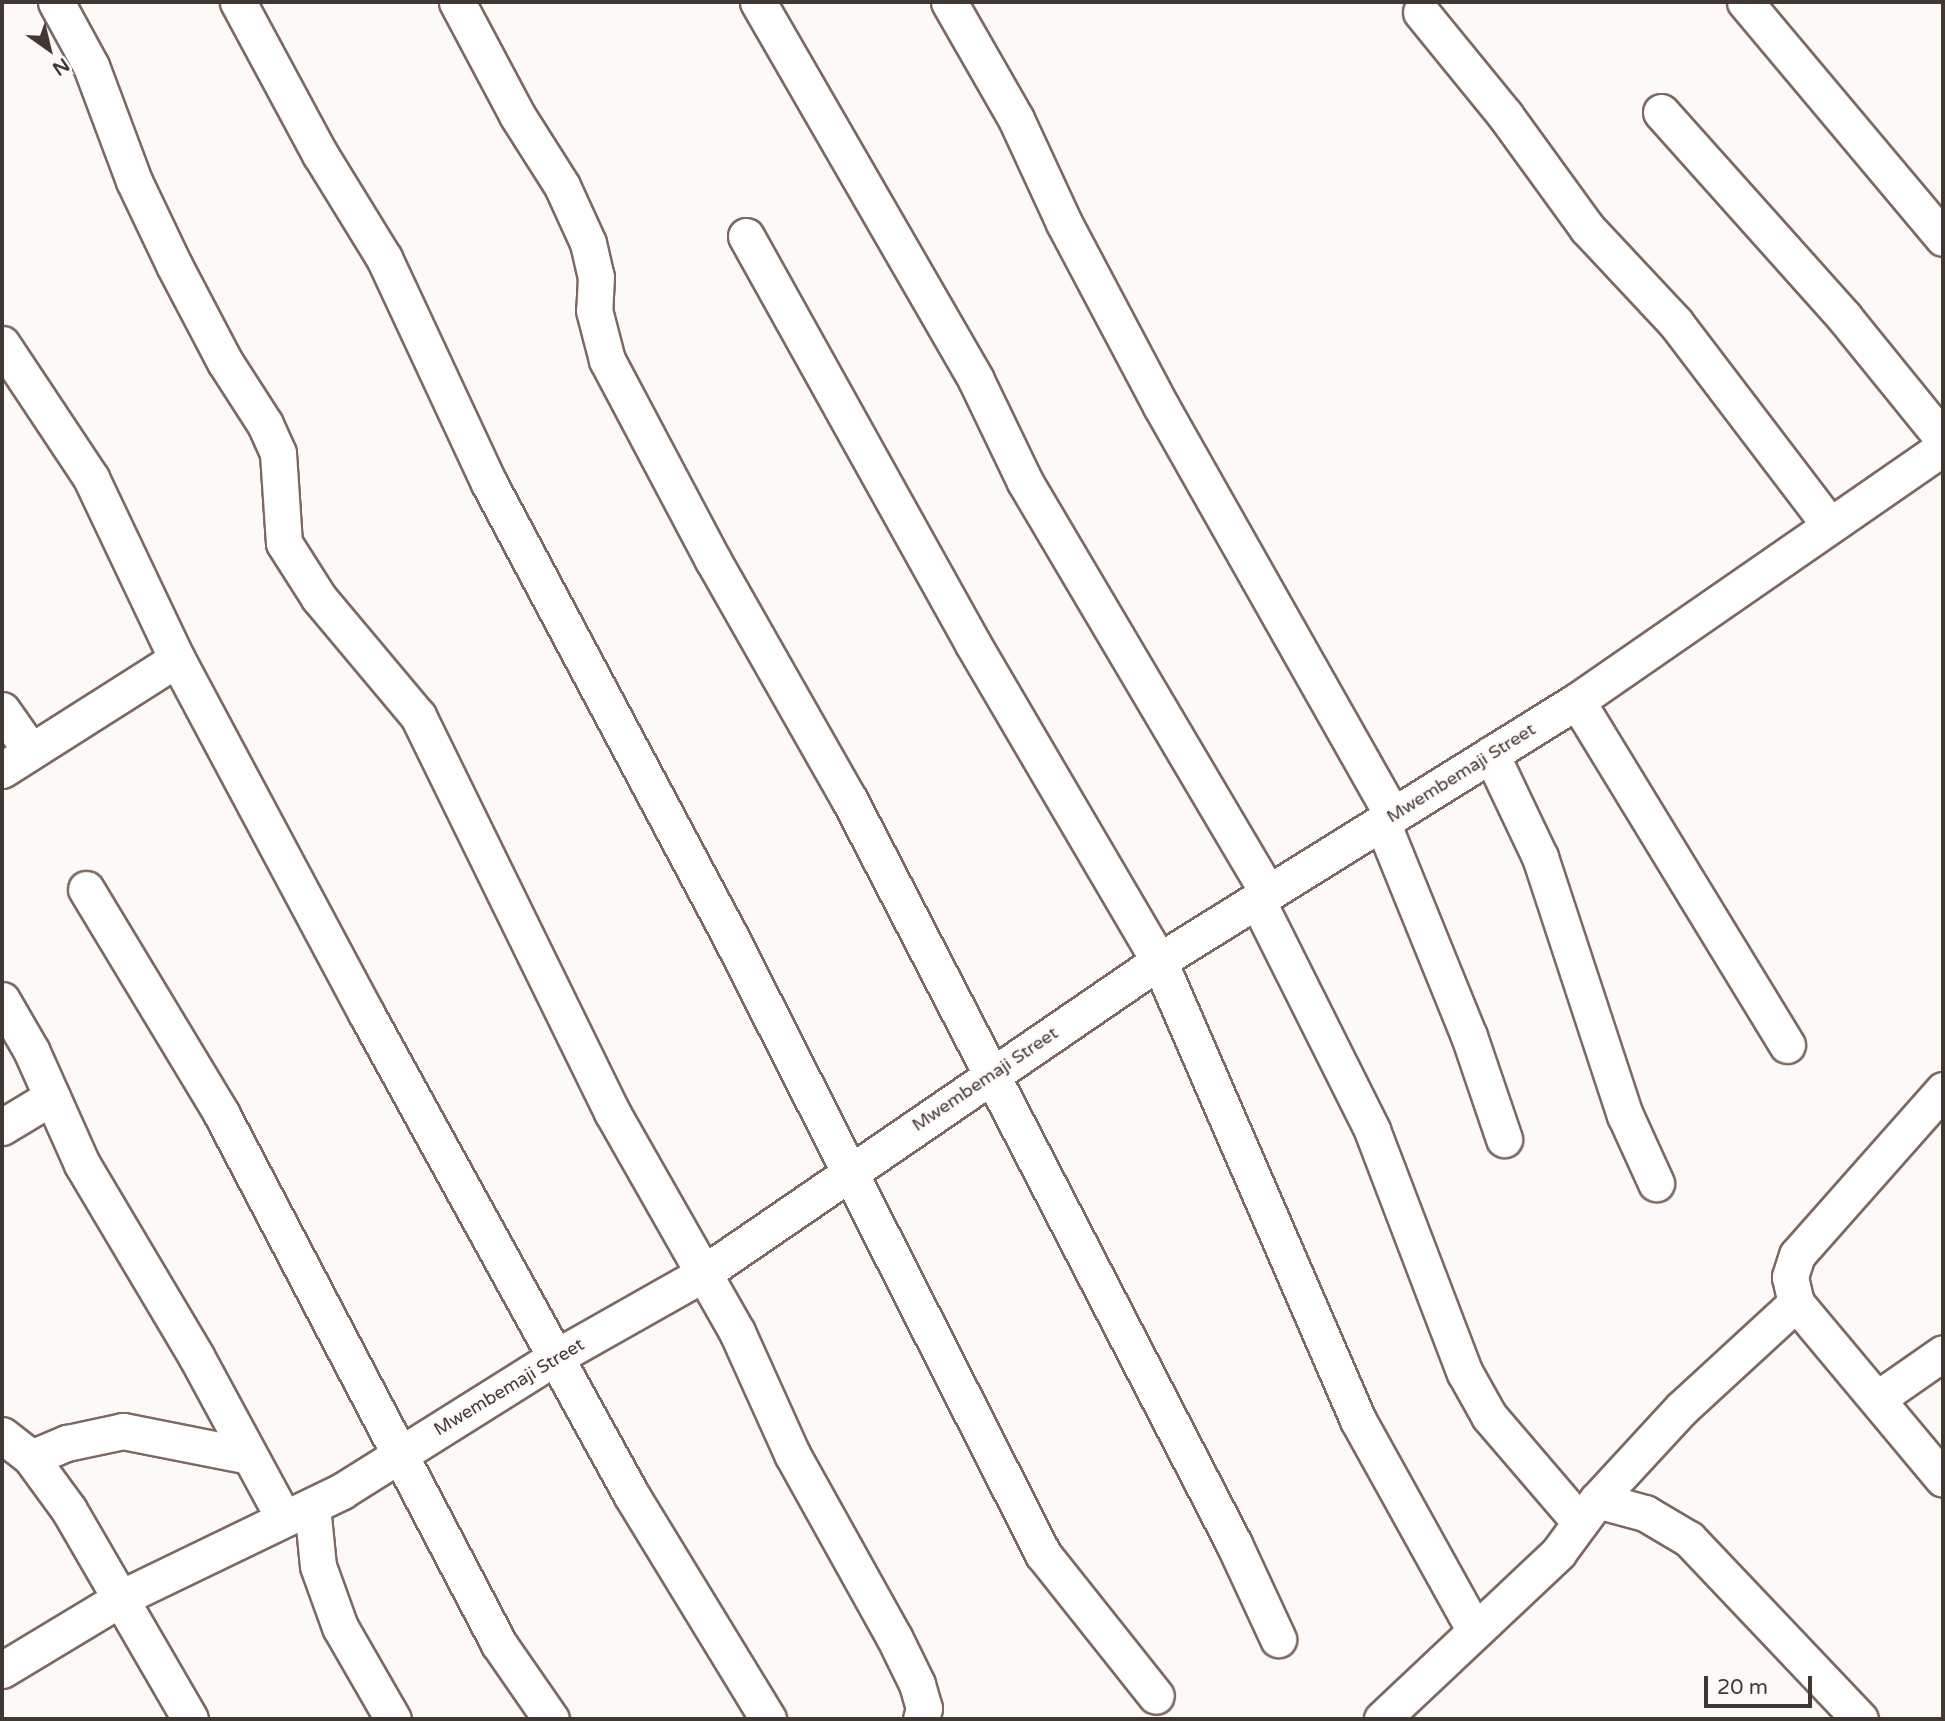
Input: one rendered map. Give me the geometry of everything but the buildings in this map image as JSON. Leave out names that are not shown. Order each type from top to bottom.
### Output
[{"type":"street","points":[[56,2],[91,66],[134,181],[174,265],[225,362],[265,424],[278,453],[284,543],[319,598],[418,716],[612,1112],[701,1275],[737,1332],[792,1454],[894,1637],[917,1684],[925,1708],[921,1719]]},
{"type":"street","points":[[239,2],[320,154],[384,258],[489,483],[730,936],[848,1171],[975,1412],[1043,1554],[1156,1696]]},
{"type":"street","points":[[457,2],[517,115],[562,186],[588,243],[596,277],[594,310],[607,360],[713,560],[849,799],[1279,1639]]},
{"type":"street","points":[[758,2],[976,380],[1025,482],[1263,896],[1372,1130],[1465,1373],[1489,1416],[1588,1511],[1645,1514],[1689,1539],[1860,1719]]},
{"type":"street","points":[[950,2],[1016,119],[1064,223],[1161,406],[1387,819],[1469,1036],[1504,1139]]},
{"type":"street","points":[[1745,2],[1943,238]]},
{"type":"street","points":[[1421,12],[1505,115],[1587,228],[1675,322],[1829,524]]},
{"type":"street","points":[[1661,112],[1845,318],[1943,439]]},
{"type":"street","points":[[746,236],[979,656],[1159,961],[1358,1420],[1475,1631]]},
{"type":"street","points":[[2,344],[91,478],[177,659],[556,1357],[632,1496],[768,1719]]},
{"type":"street","name":"Mwembemaji Street","points":[[2,1670],[122,1597],[298,1513],[398,1455],[556,1357],[701,1275],[848,1171],[1159,961],[1577,701],[1829,524],[1943,448]]},
{"type":"street","points":[[2,770],[177,659]]},
{"type":"street","points":[[1577,701],[1787,1045]]},
{"type":"street","points":[[2,710],[30,750]]},
{"type":"street","points":[[1490,754],[1540,857],[1625,1115],[1656,1184]]},
{"type":"street","points":[[86,889],[221,1113],[499,1644],[551,1719]]},
{"type":"street","points":[[2,1000],[52,1097],[82,1164],[249,1456],[298,1513],[340,1627],[393,1719]]},
{"type":"street","points":[[1943,1090],[1797,1255],[1790,1277],[1796,1303],[1943,1479]]},
{"type":"street","points":[[2,1127],[52,1097]]},
{"type":"street","points":[[1382,1719],[1558,1553],[1588,1511],[1682,1408],[1796,1303]]},
{"type":"street","points":[[1877,1399],[1943,1353]]},
{"type":"street","points":[[10,1444],[67,1443],[123,1431],[249,1456]]},
{"type":"street","points":[[10,1444],[122,1597],[190,1719]]}]
